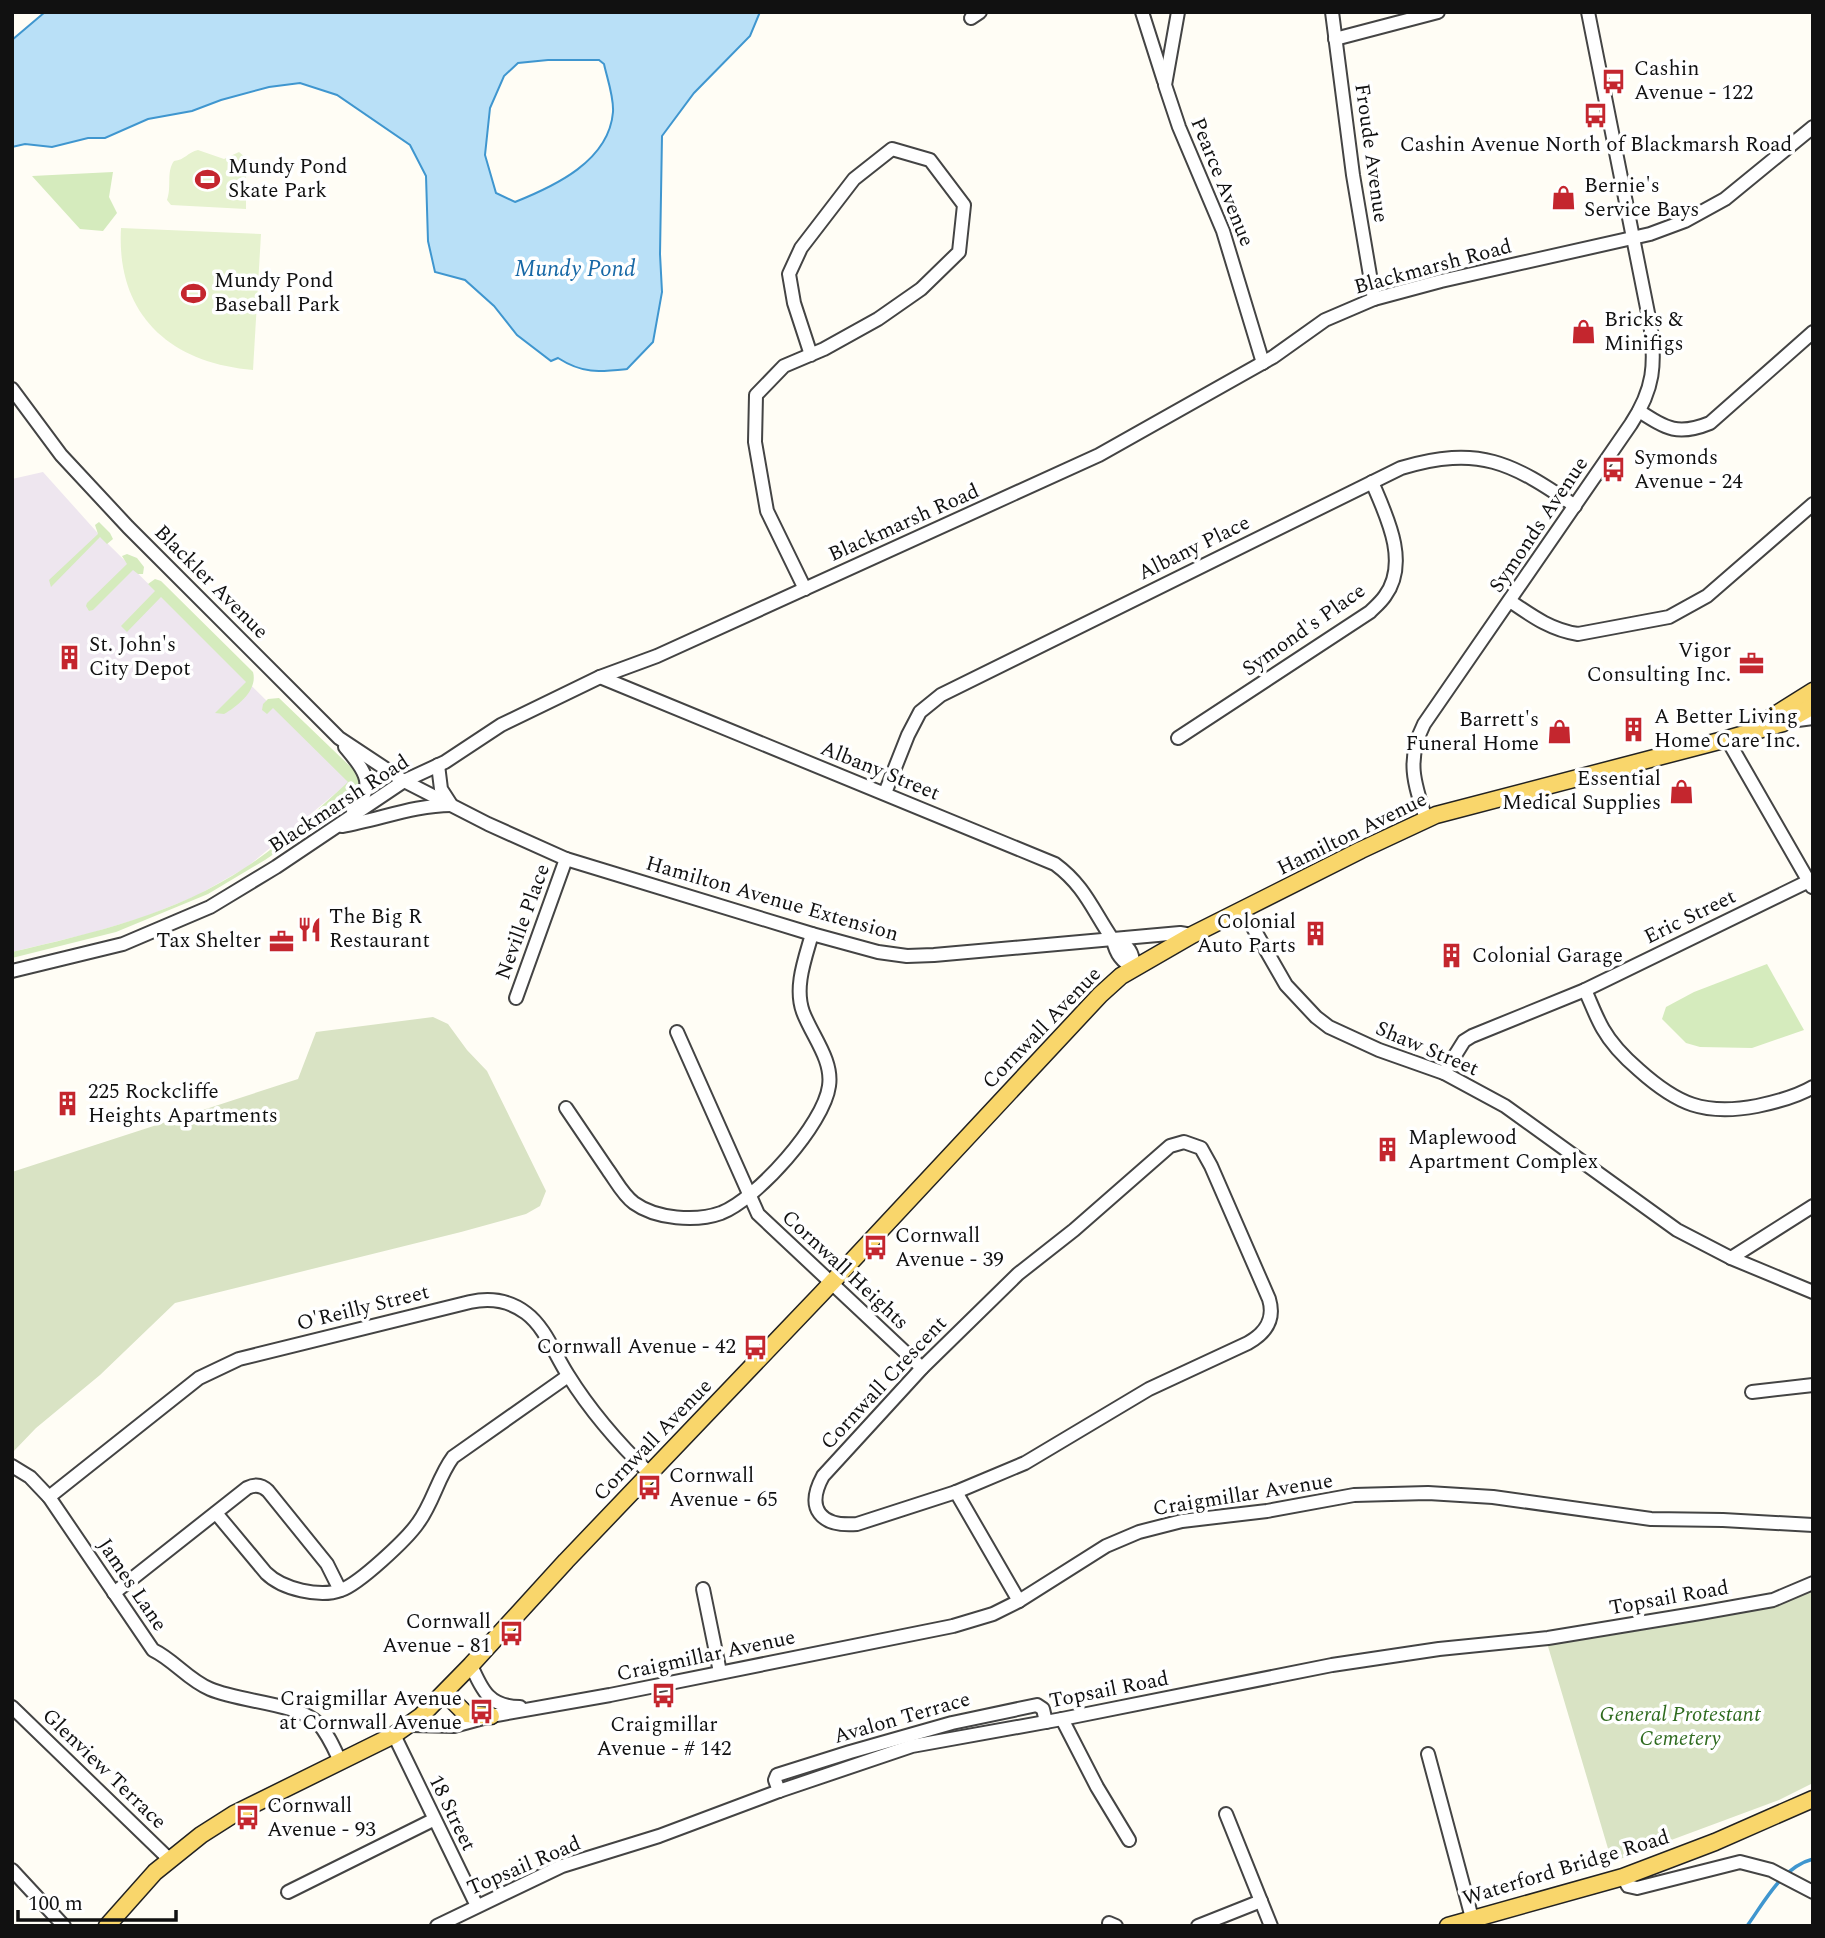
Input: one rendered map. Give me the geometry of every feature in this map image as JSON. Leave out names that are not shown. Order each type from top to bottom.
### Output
[{"type":"main road","points":[[1783,723],[1807,704],[1813,691]]},
{"type":"main road","name":"Hamilton Avenue","points":[[1733,737],[1807,704]]},
{"type":"main road","name":"Hamilton Avenue","points":[[1192,935],[1426,819],[1506,795],[1783,723]]},
{"type":"main road","name":"Cornwall Avenue","points":[[107,1926],[169,1859],[234,1814],[411,1725],[471,1665],[1100,995],[1134,968],[1192,935]]},
{"type":"main road","points":[[444,1693],[466,1714],[491,1716]]},
{"type":"main road","name":"Waterford Bridge Road","points":[[1448,1926],[1623,1877],[1716,1842],[1813,1800]]},
{"type":"street","points":[[1142,12],[1165,85]]},
{"type":"street","name":"Pearce Avenue","points":[[1178,12],[1165,85],[1179,127],[1223,231],[1263,363]]},
{"type":"street","name":"Froude Avenue","points":[[1332,12],[1353,175],[1374,299]]},
{"type":"street","points":[[1335,40],[1438,12]]},
{"type":"street","name":"Symonds Avenue","points":[[1426,819],[1413,767],[1418,736],[1435,707],[1639,411],[1649,388],[1653,351],[1588,12]]},
{"type":"street","name":"Blackmarsh Road","points":[[12,971],[104,950],[211,907],[339,826],[404,781],[438,765],[501,725],[600,677],[657,656],[1099,455],[1263,363],[1325,320],[1374,299],[1441,281],[1633,238],[1685,221],[1712,207],[1811,130]]},
{"type":"street","points":[[805,589],[767,511],[755,442],[756,396],[785,366],[811,355],[878,319],[921,289],[959,252],[964,205],[930,160],[892,149],[854,179],[801,248],[789,274],[794,303],[811,355]]},
{"type":"street","points":[[1639,411],[1667,428],[1679,430],[1693,429],[1710,422],[1813,332]]},
{"type":"street","name":"Blackler Avenue","points":[[12,389],[61,454],[103,501],[339,738],[404,781]]},
{"type":"street","name":"Albany Place","points":[[885,793],[920,712],[941,695],[1401,468],[1443,458],[1505,464],[1575,506]]},
{"type":"street","name":"Symond's Place","points":[[1178,738],[1370,612],[1387,595],[1394,576],[1392,527],[1372,482]]},
{"type":"street","points":[[1510,601],[1547,625],[1578,635],[1670,617],[1707,596],[1813,504]]},
{"type":"street","name":"Albany Street","points":[[600,677],[1055,864],[1082,888],[1123,962],[1134,968]]},
{"type":"street","name":"Hamilton Avenue","points":[[1783,723],[1813,718]]},
{"type":"street","points":[[1733,737],[1811,883]]},
{"type":"street","points":[[339,738],[364,770],[368,783],[361,803],[339,826]]},
{"type":"street","points":[[438,765],[444,798],[452,805]]},
{"type":"street","name":"Hamilton Avenue Extension","points":[[404,781],[566,859],[878,952],[906,956],[1180,933],[1192,935]]},
{"type":"street","points":[[339,826],[439,805],[452,805]]},
{"type":"street","name":"Neville Place","points":[[516,998],[566,859]]},
{"type":"street","name":"Eric Street","points":[[1444,1073],[1464,1041],[1472,1036],[1585,989],[1811,883]]},
{"type":"street","name":"Shaw Street","points":[[1243,910],[1286,985],[1316,1017],[1341,1033],[1444,1073],[1506,1106],[1677,1230],[1731,1258],[1813,1292]]},
{"type":"street","points":[[566,1108],[626,1196],[644,1209],[678,1217],[706,1216],[721,1213],[748,1195],[810,1131],[825,1105],[829,1070],[803,1012],[800,988],[813,934]]},
{"type":"street","points":[[1585,989],[1603,1030],[1618,1050],[1654,1083],[1689,1105],[1713,1110],[1745,1108],[1782,1100],[1813,1087]]},
{"type":"street","name":"Cornwall Heights","points":[[677,1032],[758,1214],[922,1368]]},
{"type":"street","name":"Cornwall Crescent","points":[[1184,1142],[1201,1148],[1269,1299],[1271,1316],[1266,1329],[1248,1343],[1176,1376],[1122,1405],[1026,1464],[956,1492],[864,1522],[830,1522],[821,1515],[815,1504],[816,1492],[823,1476],[922,1368],[1018,1274],[1074,1230],[1170,1146],[1184,1142]]},
{"type":"street","points":[[1731,1258],[1813,1206]]},
{"type":"street","name":"O'Reilly Street","points":[[49,1497],[193,1382],[221,1366],[239,1359],[470,1302],[499,1301],[526,1312],[539,1326],[568,1376],[610,1434],[650,1474]]},
{"type":"street","points":[[216,1513],[265,1573],[274,1580],[315,1591],[341,1590],[358,1580],[413,1530],[427,1509],[453,1457],[568,1376]]},
{"type":"street","points":[[1752,1392],[1813,1385]]},
{"type":"street","name":"James Lane","points":[[12,1466],[30,1478],[49,1497],[153,1650],[209,1689],[306,1715],[324,1731],[340,1761]]},
{"type":"street","points":[[114,1593],[251,1487],[265,1489],[327,1564],[341,1590]]},
{"type":"street","points":[[956,1492],[1019,1601]]},
{"type":"street","name":"Craigmillar Avenue","points":[[411,1725],[454,1726],[491,1716],[610,1695],[953,1626],[993,1614],[1019,1601],[1106,1546],[1139,1532],[1182,1521],[1268,1511],[1354,1495],[1428,1493],[1480,1497],[1651,1520],[1723,1520],[1813,1525]]},
{"type":"street","name":"Topsail Road","points":[[437,1926],[562,1866],[659,1836],[779,1791],[912,1746],[1332,1665],[1438,1649],[1548,1638],[1700,1614],[1773,1600],[1813,1583]]},
{"type":"street","points":[[703,1589],[720,1672]]},
{"type":"street","name":"Craigmillar Avenue","points":[[471,1665],[479,1684],[492,1701],[511,1707],[541,1706]]},
{"type":"street","name":"Avalon Terrace","points":[[779,1791],[775,1780],[780,1774],[952,1723],[1037,1705],[1043,1709],[1046,1722]]},
{"type":"street","name":"Glenview Terrace","points":[[12,1707],[169,1859]]},
{"type":"street","points":[[1062,1719],[1097,1787],[1129,1840]]},
{"type":"street","name":"18 Street","points":[[394,1735],[433,1820],[478,1906]]},
{"type":"street","points":[[1427,1754],[1472,1918]]},
{"type":"street","points":[[1226,1814],[1271,1926]]},
{"type":"street","points":[[288,1892],[433,1820]]},
{"type":"street","points":[[1623,1877],[1628,1886],[1637,1888],[1740,1862],[1771,1870],[1813,1892]]},
{"type":"street","points":[[12,1870],[64,1926]]},
{"type":"street","points":[[1198,1926],[1261,1901]]},
{"type":"shaded area","points":[[43,472],[104,540],[349,782],[247,867],[196,896],[144,917],[12,952],[12,479]]},
{"type":"green space","name":"Mundy Pond Skate Park","points":[[198,150],[224,159],[239,152],[246,158],[246,209],[171,205],[167,200],[172,165],[174,161]]},
{"type":"green space","points":[[113,172],[109,197],[117,213],[103,231],[80,229],[32,176]]},
{"type":"green space","name":"Mundy Pond Baseball Park","points":[[121,228],[261,234],[253,370],[197,357],[173,345],[154,329],[139,309],[128,286],[122,259]]},
{"type":"green space","points":[[99,522],[113,539],[107,544],[100,537],[51,587],[49,580],[98,534],[95,525]]},
{"type":"green space","points":[[127,554],[137,558],[144,567],[143,574],[133,570],[89,611],[87,603],[127,564],[122,556]]},
{"type":"green space","points":[[155,579],[161,581],[253,672],[250,691],[241,702],[224,714],[215,713],[246,682],[161,597],[127,632],[121,626],[155,591],[148,584]]},
{"type":"green space","points":[[279,698],[357,773],[360,788],[355,798],[265,860],[208,894],[116,932],[12,958],[12,952],[163,910],[219,883],[273,848],[348,782],[273,708],[267,714],[262,710],[268,699]]},
{"type":"green space","points":[[1767,964],[1804,1030],[1752,1048],[1700,1047],[1686,1043],[1662,1019],[1666,1007],[1694,992]]},
{"type":"green space","points":[[433,1017],[448,1024],[487,1071],[546,1191],[540,1206],[526,1214],[461,1232],[175,1303],[100,1375],[36,1428],[12,1453],[12,1172],[298,1079],[316,1032]]},
{"type":"green space","name":"General Protestant Cemetery","points":[[1813,1591],[1813,1783],[1779,1800],[1612,1862],[1547,1643],[1777,1606]]},
{"type":"water","name":"Mundy Pond","points":[[45,12],[760,12],[750,36],[694,93],[662,136],[662,292],[653,342],[627,369],[608,371],[575,367],[558,358],[551,361],[517,335],[494,306],[465,280],[435,272],[428,241],[426,176],[410,145],[337,95],[300,83],[269,87],[192,111],[148,119],[105,138],[88,138],[52,147],[25,144],[12,147],[12,40]],"holes":[[[599,60],[604,64],[613,106],[609,129],[602,144],[578,169],[531,196],[515,202],[496,193],[485,155],[490,108],[504,76],[518,63]]]},
{"type":"waterway","points":[[1747,1926],[1783,1877],[1792,1869],[1813,1859]]},
{"type":"place","name":"Cashin Avenue - 122","points":[[1614,81]]},
{"type":"place","name":"Cashin Avenue North of Blackmarsh Road","points":[[1596,116]]},
{"type":"place","name":"Mundy Pond Skate Park","points":[[208,179]]},
{"type":"place","name":"Bernie's Service Bays","points":[[1564,198]]},
{"type":"place","name":"Mundy Pond Baseball Park","points":[[194,293]]},
{"type":"place","name":"Bricks & Minifigs","points":[[1584,332]]},
{"type":"place","name":"Symonds Avenue - 24","points":[[1614,470]]},
{"type":"place","name":"St. John's City Depot","points":[[69,657]]},
{"type":"place","name":"Vigor Consulting Inc.","points":[[1751,663]]},
{"type":"place","name":"A Better Living Home Care Inc.","points":[[1634,729]]},
{"type":"place","name":"Barrett's Funeral Home","points":[[1559,732]]},
{"type":"place","name":"Essential Medical Supplies","points":[[1681,791]]},
{"type":"place","name":"The Big R Restaurant","points":[[309,929]]},
{"type":"place","name":"Colonial Auto Parts","points":[[1316,934]]},
{"type":"place","name":"Tax Shelter","points":[[281,941]]},
{"type":"place","name":"Colonial Garage","points":[[1452,956]]},
{"type":"place","name":"225 Rockcliffe Heights Apartments","points":[[68,1104]]},
{"type":"place","name":"Maplewood Apartment Complex","points":[[1388,1150]]},
{"type":"place","name":"Cornwall Avenue - 39","points":[[875,1248]]},
{"type":"place","name":"Cornwall Avenue - 42","points":[[756,1347]]},
{"type":"place","name":"Cornwall Avenue - 65","points":[[649,1488]]},
{"type":"place","name":"Cornwall Avenue - 81","points":[[511,1634]]},
{"type":"place","name":"Craigmillar Avenue - # 142","points":[[664,1696]]},
{"type":"place","name":"Craigmillar Avenue at Cornwall Avenue","points":[[482,1711]]},
{"type":"place","name":"Cornwall Avenue - 93","points":[[247,1818]]}]
